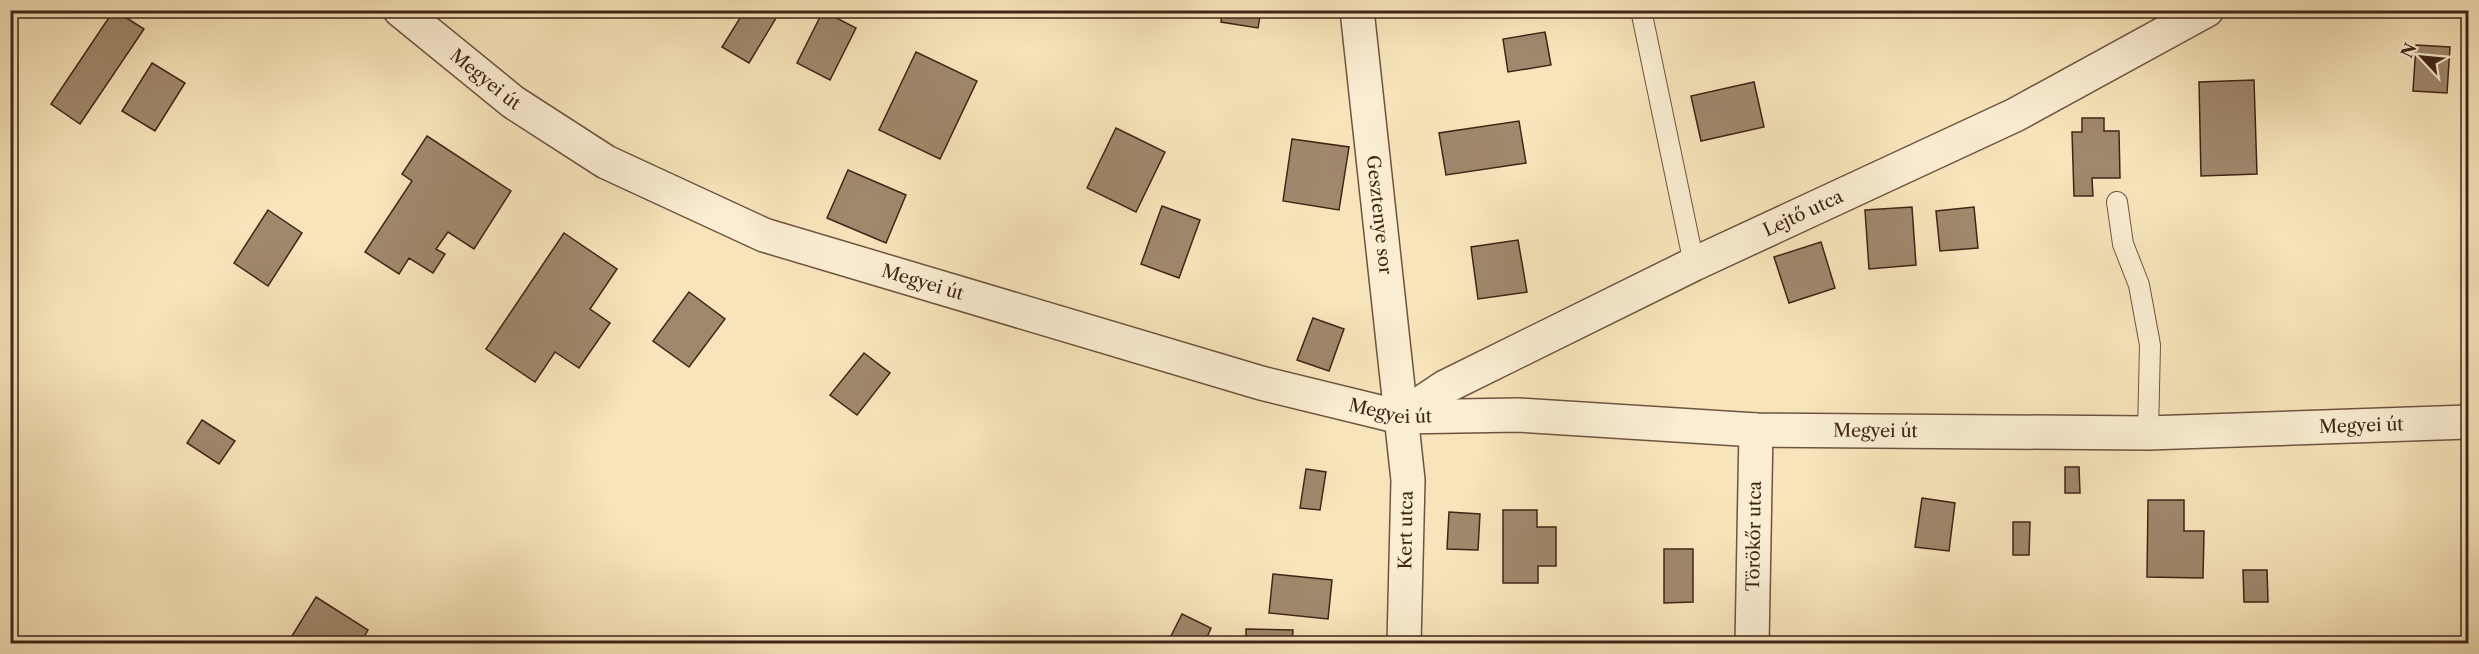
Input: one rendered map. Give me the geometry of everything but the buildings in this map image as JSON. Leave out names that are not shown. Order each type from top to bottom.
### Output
[{"type":"street","name":"Megyei út","points":[[400,10],[513,102],[606,162],[764,235],[1261,383],[1400,417],[1518,416],[1756,430],[2148,433],[2469,422]]},
{"type":"street","name":"Gesztenye sor","points":[[1357,10],[1400,417]]},
{"type":"street","name":"Lejtő utca","points":[[1400,417],[1446,387],[1694,264],[2015,115],[2207,10]]},
{"type":"street","name":"Kert utca","points":[[1400,417],[1408,480],[1404,644]]},
{"type":"street","name":"Törökőr utca","points":[[1752,644],[1756,430]]},
{"type":"lane","points":[[1641,10],[1694,264]]},
{"type":"lane","points":[[2117,202],[2123,244],[2139,285],[2150,345],[2148,433]]}]
